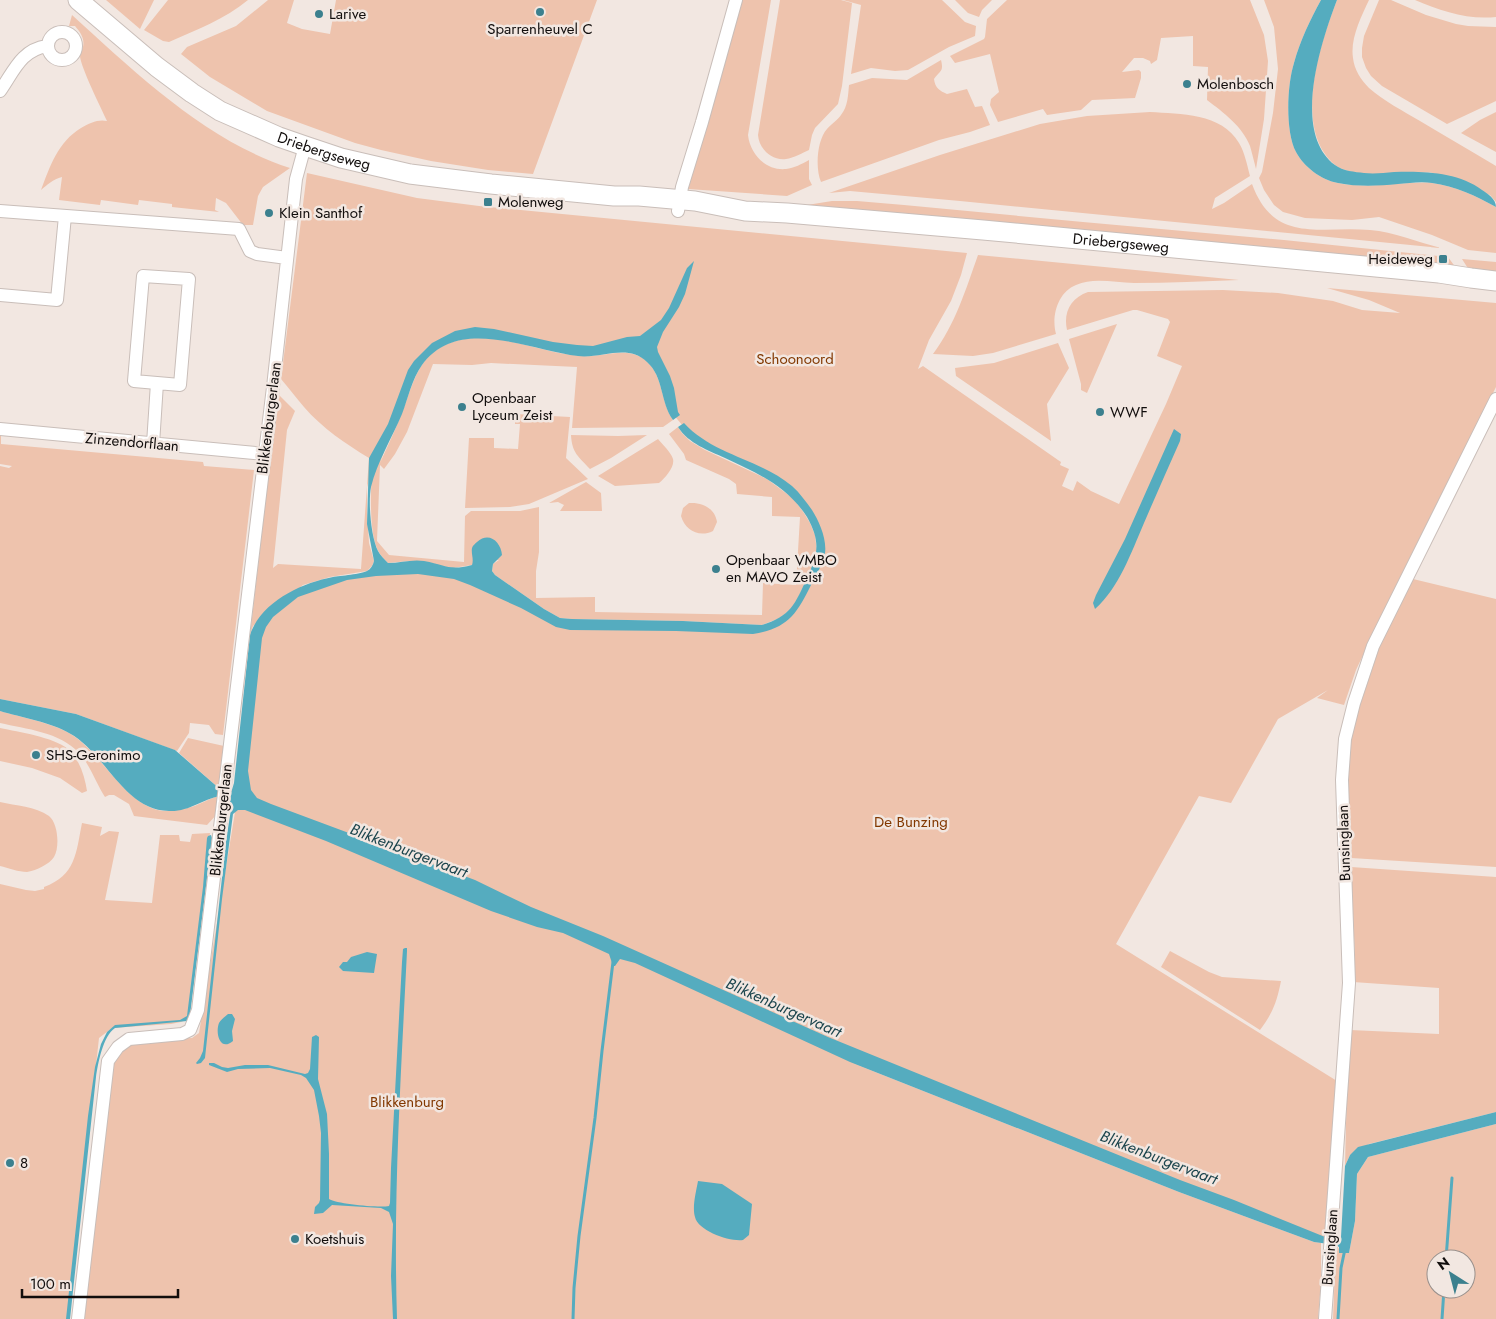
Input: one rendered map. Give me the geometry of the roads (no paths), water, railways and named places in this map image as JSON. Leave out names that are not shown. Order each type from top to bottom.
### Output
[{"type":"main road","name":"Driebergseweg","points":[[78,0],[157,67],[220,111],[278,137],[341,158],[410,174],[614,196],[640,206],[679,205],[719,213],[745,211],[787,213],[993,230],[1439,273],[1496,281]]},
{"type":"street","points":[[679,205],[682,187],[736,0]]},
{"type":"street","points":[[0,91],[26,55],[32,50],[48,46]]},
{"type":"street","name":"Blikkenburgerlaan","points":[[78,1319],[108,1061],[118,1047],[129,1040],[182,1034],[190,1030],[198,1010],[296,179],[305,146]]},
{"type":"street","points":[[0,211],[239,229],[250,250],[257,254],[287,258]]},
{"type":"street","points":[[0,295],[57,300],[65,216]]},
{"type":"street","points":[[142,276],[189,279],[180,385],[157,383],[134,381],[142,276]]},
{"type":"street","points":[[153,444],[157,383]]},
{"type":"street","name":"Bunsinglaan","points":[[1325,1319],[1350,983],[1342,780],[1345,739],[1354,703],[1373,646],[1496,399]]},
{"type":"street","name":"Zinzendorflaan","points":[[0,429],[265,454]]},
{"type":"water","points":[[1321,0],[1337,0],[1324,39],[1314,86],[1312,109],[1314,131],[1322,150],[1335,165],[1349,171],[1360,173],[1429,173],[1462,179],[1489,195],[1495,202],[1496,207],[1449,186],[1432,183],[1420,182],[1368,186],[1338,183],[1319,176],[1299,158],[1292,143],[1290,132],[1288,108],[1290,83],[1299,47]]},
{"type":"water","points":[[694,261],[685,294],[663,332],[657,347],[670,376],[680,415],[673,420],[652,368],[640,356],[631,353],[578,356],[512,342],[478,338],[448,344],[430,355],[413,382],[402,414],[377,468],[371,487],[371,520],[376,545],[380,554],[388,563],[420,561],[448,567],[458,567],[472,565],[473,546],[481,539],[490,538],[497,542],[502,555],[493,564],[492,571],[495,575],[560,618],[762,625],[780,618],[791,608],[799,595],[816,555],[816,541],[807,517],[790,497],[771,482],[693,442],[678,427],[684,423],[709,443],[766,469],[792,486],[815,514],[824,536],[825,553],[806,595],[790,618],[783,624],[765,632],[753,634],[570,630],[556,627],[521,608],[454,579],[418,574],[376,576],[347,580],[298,597],[273,617],[266,627],[262,638],[248,771],[251,790],[257,798],[271,804],[475,880],[531,907],[603,936],[828,1037],[1330,1239],[1341,1237],[1345,1166],[1350,1155],[1358,1147],[1496,1112],[1496,1124],[1368,1157],[1357,1174],[1355,1221],[1349,1253],[1339,1253],[1339,1247],[1336,1245],[1314,1242],[1179,1192],[850,1062],[635,963],[620,959],[613,966],[609,954],[563,933],[537,927],[491,911],[326,841],[245,810],[238,810],[233,814],[205,1058],[201,1063],[196,1063],[203,1051],[226,841],[232,803],[220,796],[183,810],[169,811],[153,808],[139,801],[127,791],[82,742],[62,729],[0,711],[0,699],[76,714],[175,750],[221,790],[231,793],[234,783],[250,635],[255,623],[273,604],[296,589],[333,577],[364,572],[372,567],[374,561],[367,524],[369,458],[388,424],[408,370],[414,361],[432,343],[455,331],[475,327],[494,329],[553,342],[593,346],[627,337],[640,336],[661,320],[669,308],[687,268]]},
{"type":"water","points":[[1174,429],[1181,434],[1180,441],[1129,558],[1111,591],[1095,609],[1093,603],[1096,595],[1125,539]]},
{"type":"water","points":[[211,835],[190,1015],[187,1021],[115,1028],[107,1037],[102,1050],[96,1077],[70,1319],[66,1319],[88,1116],[95,1067],[101,1044],[107,1032],[115,1025],[180,1020],[187,1016],[207,838]]},
{"type":"water","points":[[407,948],[407,951],[396,1227],[397,1319],[393,1319],[391,1276],[393,1224],[389,1212],[381,1208],[332,1205],[323,1213],[314,1214],[315,1207],[320,1200],[321,1133],[314,1090],[306,1078],[301,1075],[270,1068],[238,1069],[227,1072],[209,1065],[209,1063],[228,1068],[245,1065],[268,1065],[305,1074],[310,1069],[312,1037],[316,1035],[319,1037],[318,1079],[327,1114],[329,1199],[358,1205],[389,1206],[402,962],[403,949]]},
{"type":"water","points":[[367,952],[377,954],[374,973],[343,971],[339,967],[351,957]]},
{"type":"water","points":[[228,1014],[232,1014],[235,1019],[232,1031],[233,1041],[225,1044],[222,1043],[218,1036],[218,1027]]},
{"type":"water","points":[[698,1181],[722,1184],[752,1204],[749,1235],[743,1240],[730,1239],[708,1231],[697,1222],[694,1209]]},
{"type":"waterway","points":[[573,1319],[579,1236],[613,962]]},
{"type":"waterway","points":[[1447,1249],[1452,1178]]},
{"type":"waterway","points":[[1338,1319],[1341,1268],[1345,1249]]},
{"type":"waterway","points":[[1442,1319],[1443,1299]]},
{"type":"place","name":"Sparrenheuvel C","points":[[540,12]]},
{"type":"place","name":"Larive","points":[[319,14]]},
{"type":"place","name":"Molenbosch","points":[[1187,84]]},
{"type":"place","name":"Molenweg","points":[[488,202]]},
{"type":"place","name":"Klein Santhof","points":[[269,213]]},
{"type":"place","name":"Heideweg","points":[[1443,259]]},
{"type":"place","name":"Openbaar Lyceum Zeist","points":[[462,407]]},
{"type":"place","name":"WWF","points":[[1100,412]]},
{"type":"place","name":"Openbaar VMBO en MAVO Zeist","points":[[716,569]]},
{"type":"place","name":"SHS-Geronimo","points":[[36,755]]},
{"type":"place","name":"8","points":[[10,1163]]},
{"type":"place","name":"Koetshuis","points":[[295,1239]]},
{"type":"park label","name":"Schoonoord","points":[[795,359]]},
{"type":"park label","name":"De Bunzing","points":[[911,822]]},
{"type":"park label","name":"Blikkenburg","points":[[407,1102]]},
{"type":"water label","name":"Blikkenburgervaart","points":[[409,850]]},
{"type":"water label","name":"Blikkenburgervaart","points":[[784,1007]]},
{"type":"water label","name":"Blikkenburgervaart","points":[[1159,1157]]}]
